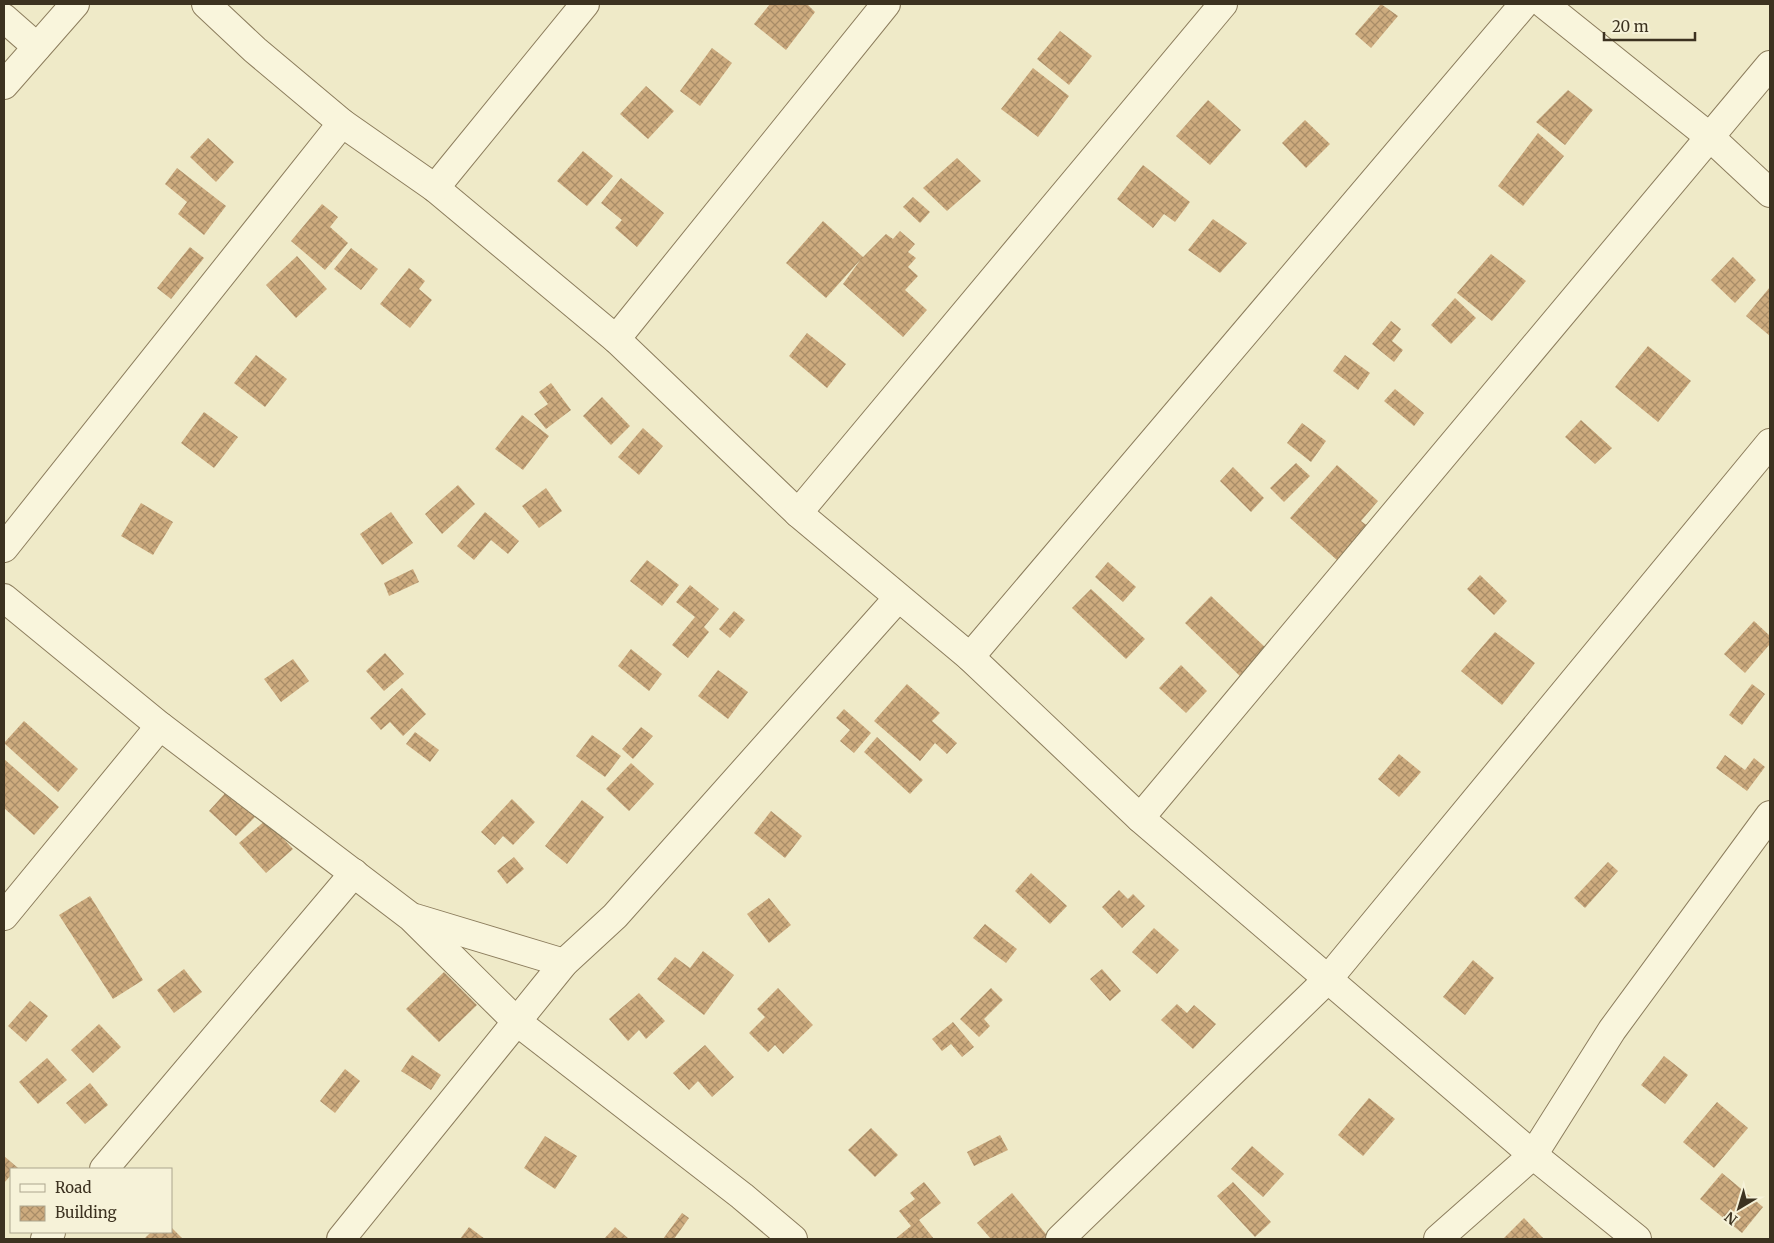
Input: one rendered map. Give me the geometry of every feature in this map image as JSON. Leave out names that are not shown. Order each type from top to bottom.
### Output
[{"type":"street","points":[[4,85],[75,4]]},
{"type":"street","points":[[206,4],[255,50],[342,124],[435,188],[616,339],[798,513],[970,657],[1140,818],[1533,1155],[1637,1239]]},
{"type":"street","points":[[435,188],[585,4]]},
{"type":"street","points":[[616,339],[886,4]]},
{"type":"street","points":[[798,513],[1223,4]]},
{"type":"street","points":[[970,657],[1524,4]]},
{"type":"street","points":[[1544,4],[1711,138],[1770,193]]},
{"type":"street","points":[[4,18],[37,46]]},
{"type":"street","points":[[1140,818],[1711,138],[1770,65]]},
{"type":"street","points":[[4,548],[342,124]]},
{"type":"street","points":[[1060,1239],[1328,980],[1770,443]]},
{"type":"street","points":[[4,598],[160,726],[411,917],[516,1021],[742,1196],[793,1239]]},
{"type":"street","points":[[340,1239],[564,963],[615,916],[898,598]]},
{"type":"street","points":[[4,916],[160,726]]},
{"type":"street","points":[[1438,1239],[1533,1155],[1612,1030],[1770,815]]},
{"type":"street","points":[[105,1168],[354,873]]},
{"type":"street","points":[[411,917],[564,963]]},
{"type":"building","points":[[770,4],[807,4],[815,12],[786,50],[754,24]]},
{"type":"building","points":[[1381,4],[1398,16],[1371,48],[1355,34]]},
{"type":"building","points":[[1060,31],[1092,56],[1069,85],[1037,59]]},
{"type":"building","points":[[712,48],[732,63],[700,106],[680,91]]},
{"type":"building","points":[[1033,68],[1069,96],[1038,137],[1001,109]]},
{"type":"building","points":[[646,86],[674,111],[648,139],[620,114]]},
{"type":"building","points":[[1568,90],[1593,110],[1565,145],[1536,122]]},
{"type":"building","points":[[1208,100],[1241,130],[1210,165],[1176,136]]},
{"type":"building","points":[[1305,120],[1330,144],[1306,168],[1282,143]]},
{"type":"building","points":[[1538,133],[1564,156],[1523,206],[1498,186]]},
{"type":"building","points":[[208,138],[234,162],[216,182],[190,157]]},
{"type":"building","points":[[583,151],[613,176],[587,206],[557,181]]},
{"type":"building","points":[[957,158],[981,181],[947,211],[923,188]]},
{"type":"building","points":[[1143,165],[1190,202],[1175,222],[1164,214],[1153,228],[1117,199]]},
{"type":"building","points":[[177,168],[226,206],[204,235],[178,214],[187,202],[165,184]]},
{"type":"building","points":[[621,178],[664,213],[637,247],[615,228],[622,220],[601,203]]},
{"type":"building","points":[[913,197],[930,212],[920,223],[903,207]]},
{"type":"building","points":[[322,204],[338,217],[330,227],[348,243],[325,270],[291,241]]},
{"type":"building","points":[[1213,219],[1247,243],[1220,273],[1188,250]]},
{"type":"building","points":[[823,221],[863,257],[886,234],[893,239],[900,231],[915,244],[908,252],[916,258],[908,267],[918,276],[905,290],[927,310],[903,337],[843,284],[861,259],[826,298],[786,263]]},
{"type":"building","points":[[190,247],[204,258],[171,299],[157,288]]},
{"type":"building","points":[[351,248],[378,269],[361,290],[334,269]]},
{"type":"building","points":[[1491,254],[1526,281],[1492,321],[1457,293]]},
{"type":"building","points":[[297,256],[327,289],[296,318],[266,285]]},
{"type":"building","points":[[1733,257],[1756,280],[1735,303],[1711,280]]},
{"type":"building","points":[[409,268],[425,281],[419,289],[432,300],[410,328],[380,304]]},
{"type":"building","points":[[1770,287],[1770,336],[1746,316]]},
{"type":"building","points":[[1455,298],[1476,318],[1451,344],[1431,325]]},
{"type":"building","points":[[1391,321],[1401,329],[1392,341],[1403,350],[1394,362],[1372,344]]},
{"type":"building","points":[[807,333],[846,364],[827,388],[789,356]]},
{"type":"building","points":[[1648,346],[1691,381],[1658,422],[1615,387]]},
{"type":"building","points":[[256,355],[287,379],[265,407],[234,383]]},
{"type":"building","points":[[1345,355],[1370,373],[1358,390],[1333,371]]},
{"type":"building","points":[[551,383],[571,410],[546,429],[534,414],[548,404],[539,392]]},
{"type":"building","points":[[1395,389],[1424,413],[1414,426],[1384,401]]},
{"type":"building","points":[[602,397],[630,426],[611,445],[583,416]]},
{"type":"building","points":[[204,412],[238,437],[214,468],[181,443]]},
{"type":"building","points":[[522,415],[549,436],[523,470],[495,449]]},
{"type":"building","points":[[1581,420],[1612,448],[1595,464],[1565,437]]},
{"type":"building","points":[[1302,423],[1326,441],[1311,462],[1287,443]]},
{"type":"building","points":[[643,428],[663,446],[639,475],[618,457]]},
{"type":"building","points":[[1296,463],[1310,476],[1284,502],[1270,488]]},
{"type":"building","points":[[1337,465],[1378,501],[1361,521],[1369,527],[1338,561],[1290,518]]},
{"type":"building","points":[[1233,467],[1264,498],[1251,512],[1220,481]]},
{"type":"building","points":[[458,485],[475,504],[442,534],[425,514]]},
{"type":"building","points":[[546,488],[562,511],[539,528],[522,506]]},
{"type":"building","points":[[141,503],[173,522],[153,555],[121,536]]},
{"type":"building","points":[[391,512],[413,543],[382,565],[360,534]]},
{"type":"building","points":[[485,512],[519,541],[508,554],[491,540],[474,560],[457,546]]},
{"type":"building","points":[[647,560],[679,585],[662,606],[630,581]]},
{"type":"building","points":[[1108,562],[1136,587],[1123,602],[1095,577]]},
{"type":"building","points":[[413,569],[419,582],[389,596],[384,583]]},
{"type":"building","points":[[1480,575],[1507,601],[1494,615],[1467,589]]},
{"type":"building","points":[[690,585],[719,609],[704,627],[709,632],[688,658],[672,645],[695,617],[676,602]]},
{"type":"building","points":[[1091,589],[1145,639],[1126,659],[1072,608]]},
{"type":"building","points":[[1211,596],[1268,650],[1242,678],[1185,623]]},
{"type":"building","points":[[734,611],[745,620],[730,638],[719,629]]},
{"type":"building","points":[[1754,621],[1770,636],[1770,644],[1745,673],[1724,654]]},
{"type":"building","points":[[1495,632],[1535,663],[1502,705],[1461,671]]},
{"type":"building","points":[[631,649],[662,674],[649,691],[618,666]]},
{"type":"building","points":[[385,653],[404,674],[384,691],[366,671]]},
{"type":"building","points":[[293,659],[309,681],[281,702],[264,679]]},
{"type":"building","points":[[1181,665],[1207,691],[1186,713],[1159,688]]},
{"type":"building","points":[[718,670],[748,692],[728,719],[698,696]]},
{"type":"building","points":[[907,684],[940,713],[932,721],[957,743],[947,754],[935,743],[920,761],[874,721]]},
{"type":"building","points":[[1752,684],[1765,694],[1742,725],[1729,715]]},
{"type":"building","points":[[402,688],[426,714],[403,736],[390,722],[381,730],[370,718]]},
{"type":"building","points":[[844,709],[871,733],[854,753],[840,741],[850,730],[836,718]]},
{"type":"building","points":[[24,721],[78,769],[58,792],[4,743]]},
{"type":"building","points":[[641,727],[653,736],[633,759],[622,749]]},
{"type":"building","points":[[415,732],[439,750],[430,762],[406,744]]},
{"type":"building","points":[[592,735],[621,756],[605,777],[576,756]]},
{"type":"building","points":[[877,737],[923,780],[910,794],[864,752]]},
{"type":"building","points":[[1399,754],[1421,772],[1399,797],[1378,779]]},
{"type":"building","points":[[1725,755],[1745,770],[1754,758],[1765,767],[1747,791],[1716,768]]},
{"type":"building","points":[[4,759],[59,807],[34,835],[4,808]]},
{"type":"building","points":[[631,763],[654,784],[629,811],[606,789]]},
{"type":"building","points":[[228,790],[256,816],[236,836],[209,811]]},
{"type":"building","points":[[512,799],[535,822],[513,845],[503,836],[495,845],[481,832]]},
{"type":"building","points":[[582,800],[604,817],[567,864],[545,846]]},
{"type":"building","points":[[771,811],[802,836],[785,858],[754,833]]},
{"type":"building","points":[[266,820],[293,849],[266,873],[239,843]]},
{"type":"building","points":[[514,857],[524,869],[507,884],[497,871]]},
{"type":"building","points":[[1608,862],[1618,871],[1585,908],[1574,898]]},
{"type":"building","points":[[1031,873],[1067,906],[1050,924],[1015,891]]},
{"type":"building","points":[[1119,890],[1128,899],[1133,894],[1145,906],[1122,928],[1102,907]]},
{"type":"building","points":[[90,896],[143,980],[113,999],[59,915]]},
{"type":"building","points":[[769,898],[791,925],[769,943],[747,914]]},
{"type":"building","points":[[985,924],[1017,949],[1006,963],[973,938]]},
{"type":"building","points":[[1154,928],[1179,950],[1157,974],[1132,952]]},
{"type":"building","points":[[703,951],[734,975],[704,1015],[657,979],[675,957],[690,968]]},
{"type":"building","points":[[1473,960],[1494,978],[1465,1015],[1443,997]]},
{"type":"building","points":[[184,969],[202,992],[174,1013],[157,990]]},
{"type":"building","points":[[1102,969],[1121,991],[1110,1001],[1090,979]]},
{"type":"building","points":[[444,972],[477,1005],[439,1042],[406,1009]]},
{"type":"building","points":[[778,988],[813,1025],[783,1054],[775,1045],[768,1052],[749,1033],[765,1017],[757,1009]]},
{"type":"building","points":[[991,988],[1003,1000],[984,1019],[990,1026],[979,1037],[960,1019]]},
{"type":"building","points":[[639,993],[665,1021],[646,1039],[639,1030],[628,1041],[609,1019]]},
{"type":"building","points":[[30,1001],[48,1016],[26,1042],[8,1026]]},
{"type":"building","points":[[1177,1004],[1187,1013],[1194,1005],[1216,1024],[1193,1049],[1161,1020]]},
{"type":"building","points":[[953,1022],[974,1047],[962,1057],[951,1044],[942,1051],[932,1039]]},
{"type":"building","points":[[99,1024],[121,1047],[93,1073],[71,1050]]},
{"type":"building","points":[[705,1045],[734,1077],[712,1097],[698,1081],[689,1090],[673,1073]]},
{"type":"building","points":[[412,1055],[441,1075],[431,1090],[401,1071]]},
{"type":"building","points":[[1664,1056],[1688,1075],[1665,1104],[1641,1085]]},
{"type":"building","points":[[47,1058],[67,1080],[38,1104],[19,1082]]},
{"type":"building","points":[[345,1069],[360,1081],[335,1113],[320,1101]]},
{"type":"building","points":[[90,1083],[108,1105],[85,1124],[66,1103]]},
{"type":"building","points":[[1369,1098],[1395,1119],[1363,1156],[1338,1135]]},
{"type":"building","points":[[1717,1102],[1748,1128],[1714,1168],[1683,1142]]},
{"type":"building","points":[[871,1128],[898,1155],[875,1177],[848,1150]]},
{"type":"building","points":[[1000,1135],[1008,1150],[974,1166],[967,1152]]},
{"type":"building","points":[[545,1136],[577,1156],[555,1189],[524,1168]]},
{"type":"building","points":[[1252,1146],[1284,1174],[1263,1197],[1231,1169]]},
{"type":"building","points":[[4,1156],[18,1168],[10,1168],[10,1176],[4,1183]]},
{"type":"building","points":[[1722,1173],[1763,1207],[1742,1233],[1700,1199]]},
{"type":"building","points":[[924,1182],[941,1203],[919,1220],[934,1239],[895,1239],[911,1226],[899,1211],[915,1199],[910,1193]]},
{"type":"building","points":[[1233,1182],[1271,1222],[1255,1237],[1217,1196]]},
{"type":"building","points":[[1012,1193],[1050,1239],[991,1239],[977,1223]]},
{"type":"building","points":[[682,1213],[689,1218],[674,1239],[663,1239]]},
{"type":"building","points":[[1524,1218],[1544,1239],[1503,1239]]},
{"type":"building","points":[[469,1227],[485,1239],[460,1239]]},
{"type":"building","points":[[615,1227],[629,1239],[604,1239]]},
{"type":"building","points":[[172,1228],[183,1239],[145,1238],[150,1233],[172,1233]]}]
